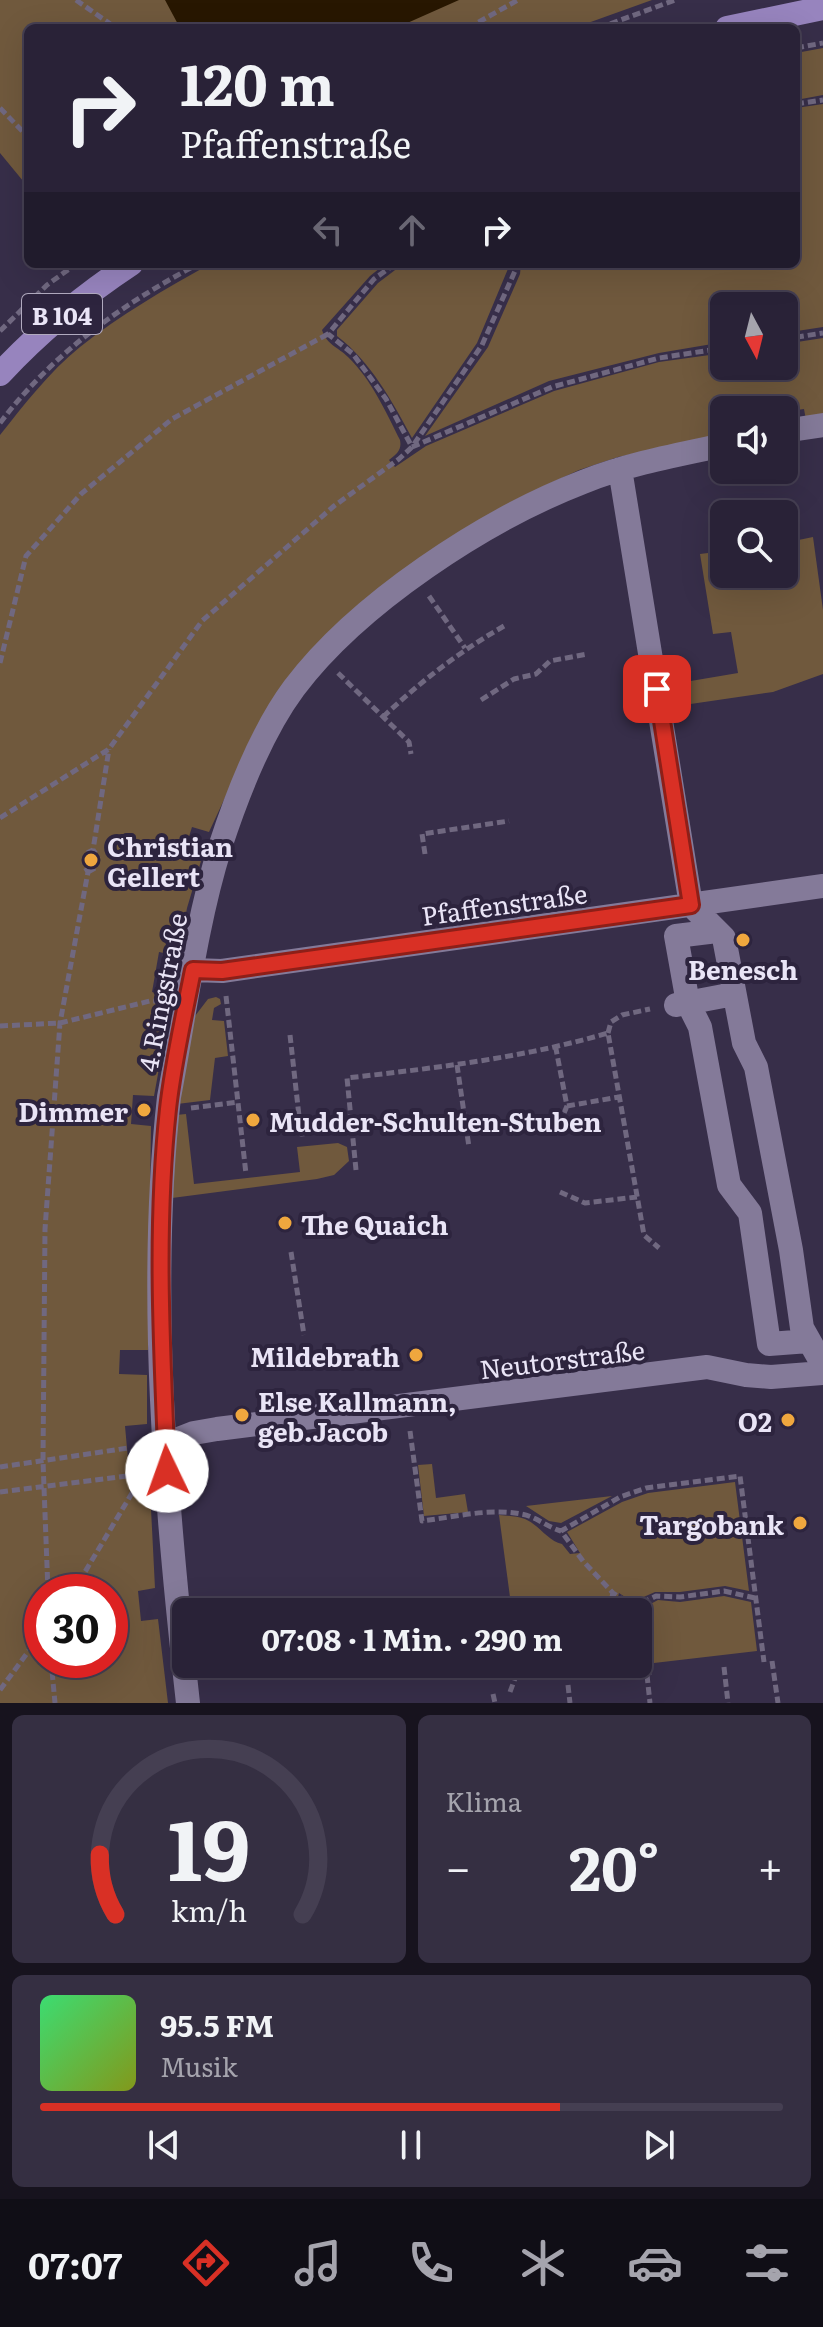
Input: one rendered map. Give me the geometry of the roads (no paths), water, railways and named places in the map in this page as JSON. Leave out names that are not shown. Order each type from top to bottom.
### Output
[{"type":"main road","points":[[740,24],[789,0]]},
{"type":"main road","points":[[746,24],[823,8]]},
{"type":"main road","name":"B 104","points":[[0,374],[28,344],[81,297],[125,268]]},
{"type":"street","points":[[798,429],[823,425]]},
{"type":"street","name":"4.Ringstraße","points":[[188,1703],[161,1382],[161,1253],[168,1109],[204,912],[220,847],[242,788],[273,723],[293,690],[320,656],[374,606],[414,576],[543,500],[583,481],[710,448]]},
{"type":"street","points":[[620,469],[691,905],[724,938],[744,1043],[756,1067],[802,1328],[823,1365]]},
{"type":"street","name":"Pfaffenstraße","points":[[193,970],[222,971],[823,886]]},
{"type":"street","points":[[717,931],[676,936],[682,1004],[700,1027],[729,1185],[750,1213],[769,1344],[809,1341]]},
{"type":"street","points":[[682,1004],[734,994]]},
{"type":"street","points":[[755,1238],[787,1231]]},
{"type":"street","name":"Neutorstraße","points":[[166,1444],[194,1433],[217,1429],[707,1367],[771,1377],[823,1373]]},
{"type":"place","name":"Christian Gellert","points":[[91,860]]},
{"type":"place","name":"Benesch","points":[[743,940]]},
{"type":"place","name":"Dimmer","points":[[144,1110]]},
{"type":"place","name":"Mudder-Schulten-Stuben","points":[[253,1120]]},
{"type":"place","name":"The Quaich","points":[[285,1223]]},
{"type":"place","name":"Mildebrath","points":[[416,1355]]},
{"type":"place","name":"Else Kallmann, geb.Jacob","points":[[242,1415]]},
{"type":"place","name":"O2","points":[[788,1420]]},
{"type":"place","name":"Targobank","points":[[800,1523]]}]
